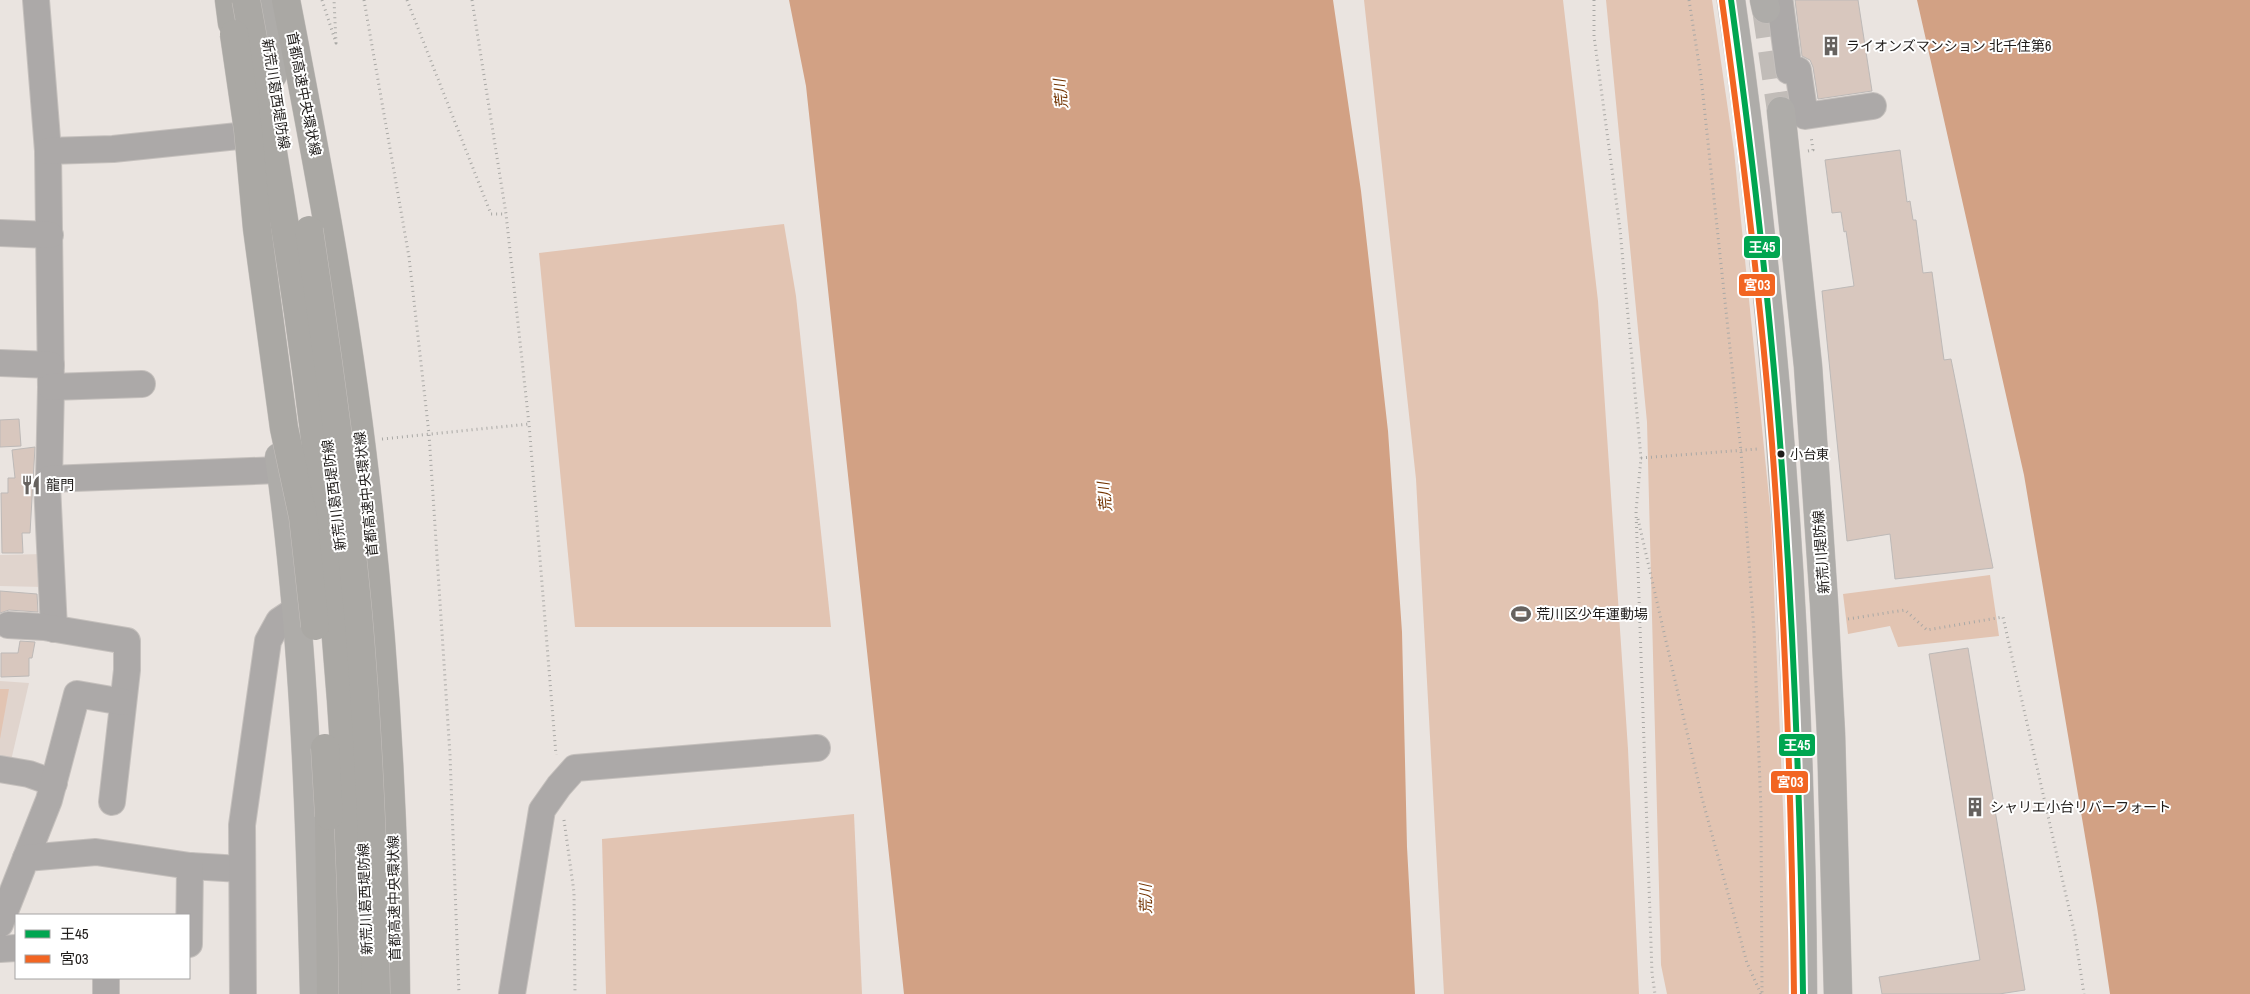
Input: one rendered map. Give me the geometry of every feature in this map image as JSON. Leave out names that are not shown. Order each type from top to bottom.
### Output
[{"type":"highway","points":[[229,0],[248,130],[257,228],[284,428],[303,517],[322,707],[329,816],[331,994]]},
{"type":"highway","points":[[246,0],[288,243],[316,442],[343,733],[353,918],[353,994]]},
{"type":"highway","points":[[274,0],[324,328],[348,512],[366,725],[372,842],[376,994]]},
{"type":"highway","name":"首都高速中央環状線","points":[[286,0],[309,119],[345,328],[369,510],[387,713],[392,805],[396,994]]},
{"type":"main road","points":[[216,0],[238,136],[297,609],[310,810],[314,994]]},
{"type":"main road","name":"新荒川葛西堤防線","points":[[260,0],[298,232],[331,468],[348,613],[361,806],[367,994]]},
{"type":"main road","points":[[1731,0],[1768,299],[1781,457],[1800,788],[1803,994]]},
{"type":"main road","name":"新荒川堤防線","points":[[1781,111],[1808,366],[1825,622],[1831,734],[1838,994]]},
{"type":"main road","points":[[331,468],[351,510],[360,549],[367,612],[380,816],[384,994]]},
{"type":"street","points":[[36,0],[48,151],[51,376],[50,479],[47,485],[54,629]]},
{"type":"street","points":[[1770,4],[1789,71],[1798,70],[1805,116],[1873,106]]},
{"type":"street","points":[[48,151],[113,149],[238,136]]},
{"type":"street","points":[[0,233],[50,235]]},
{"type":"street","points":[[0,363],[51,376],[142,384]]},
{"type":"street","points":[[50,479],[331,468]]},
{"type":"street","points":[[243,994],[242,825],[268,641],[279,621],[297,609]]},
{"type":"street","points":[[8,624],[54,629],[127,641],[127,670],[112,802]]},
{"type":"street","points":[[0,924],[54,783],[77,694],[124,702]]},
{"type":"street","points":[[512,994],[542,810],[575,768],[817,748]]},
{"type":"street","points":[[0,769],[29,774],[54,783]]},
{"type":"street","points":[[26,858],[96,852],[190,866],[241,869]]},
{"type":"street","points":[[189,914],[190,866]]},
{"type":"street","points":[[0,949],[15,948]]},
{"type":"street","points":[[106,979],[106,994]]},
{"type":"path","points":[[322,0],[336,43],[334,0]]},
{"type":"path","points":[[364,0],[409,257],[429,434],[450,755],[460,994]]},
{"type":"path","points":[[407,0],[491,214],[506,214]]},
{"type":"path","points":[[472,0],[506,214],[529,424],[559,786],[574,892],[575,994]]},
{"type":"path","points":[[1594,0],[1594,36],[1620,229],[1641,458],[1636,511],[1652,973],[1656,994]]},
{"type":"path","points":[[1689,0],[1706,115],[1741,451],[1754,632],[1761,808],[1762,994]]},
{"type":"path","points":[[382,439],[529,424]]},
{"type":"path","points":[[1641,458],[1766,448]]},
{"type":"path","points":[[1636,511],[1702,798],[1748,963],[1762,994]]},
{"type":"path","points":[[1825,622],[1905,610],[1927,630],[2003,617],[2075,935],[2084,994]]},
{"type":"shaded area","name":"荒川区少年運動場","points":[[1364,0],[1563,0],[1598,301],[1628,749],[1639,994],[1444,994],[1416,479]]},
{"type":"shaded area","points":[[1606,0],[1712,0],[1734,151],[1771,517],[1789,954],[1788,994],[1667,994],[1661,965],[1647,422]]},
{"type":"shaded area","points":[[784,224],[796,296],[831,627],[575,627],[539,253]]},
{"type":"shaded area","points":[[44,554],[43,587],[0,586],[0,555]]},
{"type":"shaded area","points":[[1990,575],[1999,636],[1898,647],[1890,626],[1848,634],[1843,594]]},
{"type":"shaded area","points":[[0,681],[29,683],[10,765],[0,764]]},
{"type":"shaded area","points":[[0,689],[9,689],[0,739]]},
{"type":"shaded area","points":[[854,814],[862,994],[606,994],[602,839]]},
{"type":"water","name":"荒川","points":[[789,0],[1333,0],[1361,191],[1388,431],[1402,632],[1407,847],[1415,994],[904,994],[806,86]]},
{"type":"water","points":[[1917,0],[2250,0],[2250,994],[2110,994],[2024,475]]},
{"type":"building","name":"ライオンズマンション 北千住第6","points":[[1795,0],[1858,0],[1872,91],[1818,99],[1813,67],[1810,60],[1802,56]]},
{"type":"building","points":[[1900,150],[1907,202],[1910,201],[1913,220],[1916,220],[1923,273],[1932,272],[1944,360],[1951,359],[1993,568],[1895,579],[1890,534],[1847,541],[1822,291],[1854,286],[1846,231],[1844,232],[1841,212],[1832,213],[1825,160]]},
{"type":"building","points":[[19,419],[21,446],[0,447],[0,420]]},
{"type":"building","points":[[35,447],[30,533],[22,533],[23,553],[2,553],[1,493],[8,493],[8,478],[15,478],[12,450]]},
{"type":"building","points":[[0,591],[37,594],[38,612],[9,610],[0,613]]},
{"type":"building","points":[[20,641],[35,642],[32,658],[29,658],[29,676],[1,677],[1,653],[18,653]]},
{"type":"building","name":"シャリエ小台リバーフォート","points":[[1968,648],[2025,990],[1999,994],[1882,994],[1879,977],[1980,960],[1929,654]]},
{"type":"tunnel","points":[[1766,9],[1781,111]]},
{"type":"transit line","name":"王45","points":[[1731,0],[1762,249],[1780,435],[1794,684],[1801,870],[1803,994]]},
{"type":"transit line","name":"宮03","points":[[1722,1],[1754,250],[1776,499],[1788,746],[1794,994]]},
{"type":"place","name":"ライオンズマンション 北千住第6","points":[[1831,46]]},
{"type":"place","name":"小台東","points":[[1781,454]]},
{"type":"place","name":"龍門","points":[[31,485]]},
{"type":"place","name":"荒川区少年運動場","points":[[1521,614]]},
{"type":"place","name":"シャリエ小台リバーフォート","points":[[1975,807]]}]
